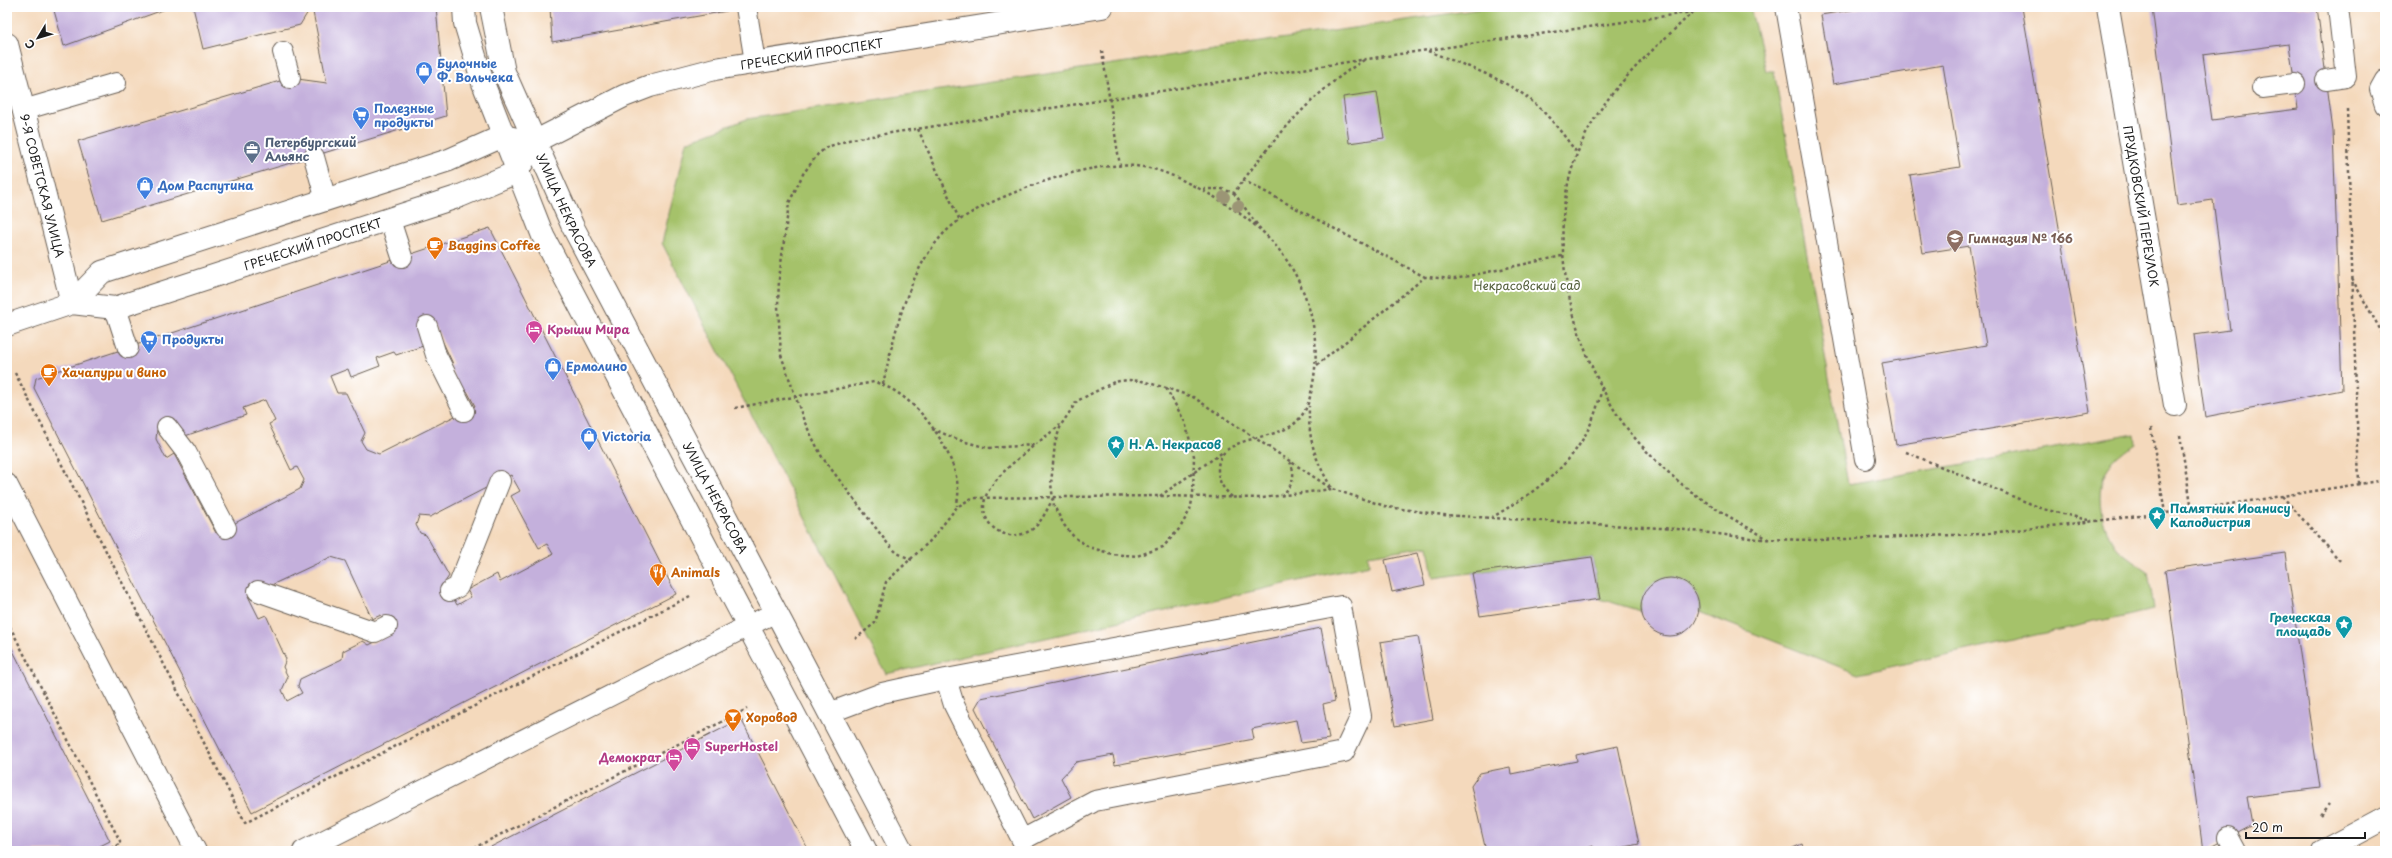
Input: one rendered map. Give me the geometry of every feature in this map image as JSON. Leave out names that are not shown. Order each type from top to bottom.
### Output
[{"type":"street","points":[[464,7],[465,22],[483,83],[543,236],[866,851]]},
{"type":"street","name":"УЛИЦА НЕКРАСОВА","points":[[491,7],[504,72],[573,227],[902,851]]},
{"type":"street","name":"ГРЕЧЕСКИЙ ПРОСПЕКТ","points":[[534,142],[624,96],[650,86],[715,69],[1102,7]]},
{"type":"street","name":"ПРУДКОВСКИЙ ПЕРЕУЛОК","points":[[2108,7],[2175,405]]},
{"type":"street","name":"9-Я СОВЕТСКАЯ УЛИЦА","points":[[7,44],[72,303]]},
{"type":"street","points":[[503,136],[534,142],[517,172]]},
{"type":"street","name":"ГРЕЧЕСКИЙ ПРОСПЕКТ","points":[[72,303],[102,272],[449,160],[503,136]]},
{"type":"street","name":"ГРЕЧЕСКИЙ ПРОСПЕКТ","points":[[7,325],[72,303],[115,308],[390,220],[460,196],[517,172]]},
{"type":"street","points":[[2323,851],[2385,818]]},
{"type":"lane","points":[[746,7],[755,62]]},
{"type":"lane","points":[[1786,7],[1865,459]]},
{"type":"lane","points":[[2326,80],[2346,77],[2338,7]]},
{"type":"lane","points":[[282,52],[290,78]]},
{"type":"lane","points":[[2385,80],[2380,89],[2385,105]]},
{"type":"lane","points":[[23,110],[116,84]]},
{"type":"lane","points":[[2262,88],[2294,84]]},
{"type":"lane","points":[[314,157],[326,200]]},
{"type":"lane","points":[[390,220],[402,257]]},
{"type":"lane","points":[[115,308],[128,348]]},
{"type":"lane","points":[[428,326],[436,355],[464,411]]},
{"type":"lane","points":[[167,427],[186,452],[226,528]]},
{"type":"lane","points":[[450,592],[458,587],[500,481]]},
{"type":"lane","points":[[7,484],[193,850]]},
{"type":"lane","points":[[258,591],[375,632],[387,626]]},
{"type":"lane","points":[[829,713],[882,693],[946,679],[1341,606],[1362,716],[1344,752],[1095,801],[1022,840],[954,705],[946,679]]},
{"type":"lane","points":[[303,851],[747,625],[776,612]]},
{"type":"path","points":[[1695,7],[1692,12],[1630,74],[1600,109],[1585,136],[1578,153],[1566,193],[1562,222],[1562,256],[1576,322],[1593,371],[1612,407],[1667,472],[1715,508],[1768,539]]},
{"type":"path","points":[[912,560],[897,553],[888,544],[838,480],[815,444],[794,397],[781,355],[779,328],[781,256],[789,203],[803,174],[826,147],[852,139],[1366,59],[1692,12]]},
{"type":"path","points":[[1426,50],[1498,79],[1519,92],[1558,127],[1578,153]]},
{"type":"path","points":[[1102,51],[1120,166]]},
{"type":"path","points":[[1234,193],[1271,145],[1318,94],[1340,75],[1366,59]]},
{"type":"path","points":[[2346,77],[2359,484]]},
{"type":"path","points":[[918,129],[960,220]]},
{"type":"path","points":[[883,384],[900,319],[923,262],[939,239],[960,220],[1007,196],[1046,180],[1084,170],[1120,166],[1155,170],[1181,179],[1201,189],[1236,211],[1264,234]]},
{"type":"path","points":[[1243,180],[1425,277],[1455,279],[1562,256]]},
{"type":"path","points":[[1201,189],[1222,189],[1234,193],[1296,276],[1308,302],[1315,331],[1317,365],[1309,406],[1309,426],[1315,457],[1332,488]]},
{"type":"path","points":[[1317,365],[1425,277]]},
{"type":"path","points":[[2352,279],[2385,338]]},
{"type":"path","points":[[15,373],[245,823],[690,596]]},
{"type":"path","points":[[1054,498],[1032,530],[1020,535],[1005,535],[992,527],[984,514],[985,498],[994,482],[1035,445],[1061,425],[1077,401],[1114,382],[1142,381],[1193,397],[1332,488],[1388,507],[1444,515],[1677,529],[1768,539],[1818,540],[1981,534],[2192,510],[2385,480]]},
{"type":"path","points":[[735,408],[874,382],[891,387],[908,400],[943,444],[954,468],[959,489],[957,507]]},
{"type":"path","points":[[1490,518],[1531,493],[1550,478],[1570,457],[1586,436],[1597,411],[1602,386]]},
{"type":"path","points":[[1061,425],[1052,464],[1051,484],[1054,506],[1074,537],[1089,547],[1112,554],[1137,556],[1163,547],[1180,528],[1190,510],[1193,496],[1194,472],[1194,456],[1185,422],[1166,388]]},
{"type":"path","points":[[2165,513],[2148,411],[2175,405],[2192,510]]},
{"type":"path","points":[[1160,496],[1241,442],[1278,434],[1283,431],[1294,424],[1309,406]]},
{"type":"path","points":[[932,429],[962,441],[988,448],[1035,445]]},
{"type":"path","points":[[1226,451],[1218,463],[1218,478],[1223,489],[1233,498]]},
{"type":"path","points":[[1906,452],[2043,509],[2094,521]]},
{"type":"path","points":[[1281,496],[1290,489],[1293,482],[1292,466],[1288,459]]},
{"type":"path","points":[[855,639],[875,623],[886,582],[912,560],[931,540],[957,507],[972,498],[1193,496],[1233,498],[1281,496],[1332,488]]},
{"type":"path","points":[[2282,496],[2342,563]]},
{"type":"path","points":[[7,620],[122,843],[106,851]]},
{"type":"path","points":[[468,851],[747,709]]},
{"type":"green space","name":"Некрасовский сад","points":[[1493,7],[1750,7],[1766,71],[1774,71],[1848,484],[2135,434],[2136,443],[2114,461],[2103,477],[2100,498],[2101,510],[2107,531],[2118,549],[2148,571],[2154,609],[1858,674],[1699,612],[1697,598],[1690,587],[1681,581],[1671,578],[1660,580],[1651,586],[1644,596],[1641,611],[1600,599],[1592,557],[1433,578],[1428,546],[1368,555],[1369,565],[886,674],[662,243],[686,142],[747,119]]},
{"type":"building","points":[[53,7],[171,7],[64,46]]},
{"type":"building","points":[[193,7],[311,7],[300,25],[203,49]]},
{"type":"building","points":[[312,7],[436,7],[446,116],[102,220],[78,141],[290,78],[327,83]]},
{"type":"building","points":[[550,7],[727,7],[727,11],[552,42]]},
{"type":"building","points":[[1868,7],[2022,7],[2090,412],[1896,445],[1882,363],[1986,345],[1969,246],[1923,253],[1910,175],[1960,167],[1943,65],[1833,84],[1821,15]]},
{"type":"building","points":[[2152,7],[2317,7],[2333,131],[2342,390],[2205,417],[2194,335],[2230,330],[2213,200],[2177,205]],"holes":[[[2289,44],[2298,109],[2212,120],[2203,55]]]},
{"type":"building","points":[[1377,92],[1384,138],[1349,143],[1343,97]]},
{"type":"building","points":[[490,228],[676,594],[252,812],[34,388],[36,378]],"holes":[[[434,323],[453,364],[449,366],[463,394],[467,391],[475,406],[379,454],[366,449],[361,441],[365,433],[346,393],[337,393],[330,376],[348,369],[351,377],[380,366],[377,358],[394,352],[396,355],[423,346],[421,329]],[[265,400],[275,421],[269,424],[291,470],[297,467],[304,480],[300,489],[216,533],[174,454],[166,459],[156,439],[157,430],[177,425],[182,437],[246,415],[243,408]],[[511,475],[520,491],[511,496],[539,548],[547,544],[553,554],[500,582],[497,574],[467,590],[471,597],[457,605],[445,582],[449,576],[426,535],[420,533],[416,525],[419,516],[430,517]],[[331,557],[345,561],[372,619],[381,615],[391,634],[369,645],[363,641],[343,651],[342,659],[300,679],[298,686],[302,693],[287,701],[282,690],[288,677],[283,667],[286,659],[266,615],[259,618],[248,596]]]},
{"type":"building","points":[[1417,553],[1425,585],[1392,592],[1385,560]]},
{"type":"building","points":[[2285,553],[2320,788],[2247,797],[2252,825],[2203,851],[2165,570]]},
{"type":"building","points":[[1592,557],[1600,599],[1480,616],[1472,573]]},
{"type":"building","points":[[1670,578],[1681,580],[1694,591],[1697,596],[1699,607],[1697,618],[1686,631],[1681,634],[1670,636],[1659,634],[1646,623],[1643,618],[1641,607],[1643,596],[1654,583],[1659,580]]},
{"type":"building","points":[[1321,628],[1335,701],[1323,704],[1329,739],[1301,743],[1296,720],[1252,729],[1254,739],[1115,765],[1113,755],[1076,762],[1061,778],[1071,797],[1032,819],[975,708],[981,698]]},
{"type":"building","points":[[1418,636],[1433,719],[1395,726],[1380,642]]},
{"type":"building","points":[[7,639],[110,841],[90,851],[7,851]]},
{"type":"building","points":[[741,719],[809,851],[483,851],[729,725]]},
{"type":"building","points":[[1618,746],[1639,844],[1604,851],[1594,851],[1593,846],[1579,851],[1486,851],[1471,786],[1480,773],[1510,767],[1511,774],[1577,761],[1576,755]]},
{"type":"building","points":[[1802,844],[1805,851],[1786,851]]},
{"type":"place","name":"Булочные Ф. Вольчека","points":[[424,85]]},
{"type":"place","name":"Полезные продукты","points":[[361,130]]},
{"type":"place","name":"Петербургский Альянс","points":[[252,164]]},
{"type":"place","name":"Дом Распутина","points":[[145,200]]},
{"type":"place","name":"Гимназия № 166","points":[[1955,253]]},
{"type":"place","name":"Baggins Coffee","points":[[435,260]]},
{"type":"place","name":"Крыши Мира","points":[[534,344]]},
{"type":"place","name":"Продукты","points":[[149,354]]},
{"type":"place","name":"Ермолино","points":[[553,381]]},
{"type":"place","name":"Хачапури и вино","points":[[49,387]]},
{"type":"place","name":"Victoria","points":[[589,451]]},
{"type":"place","name":"Н. А. Некрасов","points":[[1116,459]]},
{"type":"place","name":"Памятник Иоанису Каподистрия","points":[[2157,530]]},
{"type":"place","name":"Animals","points":[[658,587]]},
{"type":"place","name":"Греческая площадь","points":[[2344,639]]},
{"type":"place","name":"Хоровод","points":[[733,732]]},
{"type":"place","name":"SuperHostel","points":[[692,761]]},
{"type":"place","name":"Демократ","points":[[674,772]]}]
